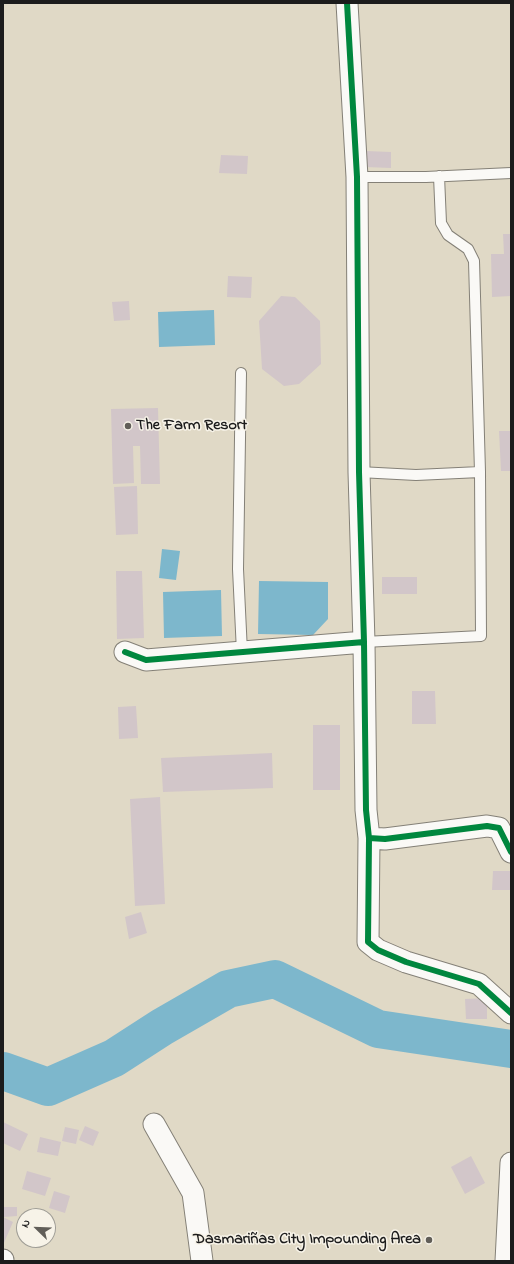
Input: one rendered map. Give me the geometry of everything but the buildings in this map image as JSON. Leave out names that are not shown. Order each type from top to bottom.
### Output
[{"type":"street","points":[[347,3],[357,177],[366,810],[369,838],[368,942],[378,950],[406,962],[479,984],[511,1013]]},
{"type":"street","points":[[125,652],[146,660],[364,642]]},
{"type":"street","points":[[369,838],[395,838],[487,826],[499,828],[511,852]]},
{"type":"street","points":[[154,1124],[193,1193],[202,1261]]},
{"type":"street","points":[[506,1261],[511,1163]]},
{"type":"lane","points":[[357,177],[511,173]]},
{"type":"lane","points":[[364,642],[481,636],[480,472],[474,261],[468,249],[448,235],[441,223],[438,176]]},
{"type":"lane","points":[[241,372],[238,569],[242,652]]},
{"type":"lane","points":[[360,472],[416,475],[480,472]]},
{"type":"water","points":[[214,310],[215,345],[159,347],[158,312]]},
{"type":"water","points":[[162,549],[180,551],[176,580],[159,578]]},
{"type":"water","points":[[259,581],[328,582],[328,619],[313,635],[258,634]]},
{"type":"water","points":[[221,590],[222,636],[164,638],[163,592]]},
{"type":"waterway","points":[[3,1071],[48,1087],[114,1058],[162,1027],[228,989],[275,979],[378,1029],[511,1049]]},
{"type":"cycle path","points":[[125,652],[146,660],[364,642],[359,472],[357,177],[347,3]]},
{"type":"cycle path","points":[[364,642],[366,810],[369,838],[385,839],[487,826],[499,828],[511,852]]},
{"type":"cycle path","points":[[369,838],[368,942],[378,950],[406,962],[479,984],[511,1013]]},
{"type":"place","name":"The Farm Resort","points":[[128,426]]},
{"type":"place","name":"Dasmariñas City Impounding Area","points":[[429,1240]]}]
